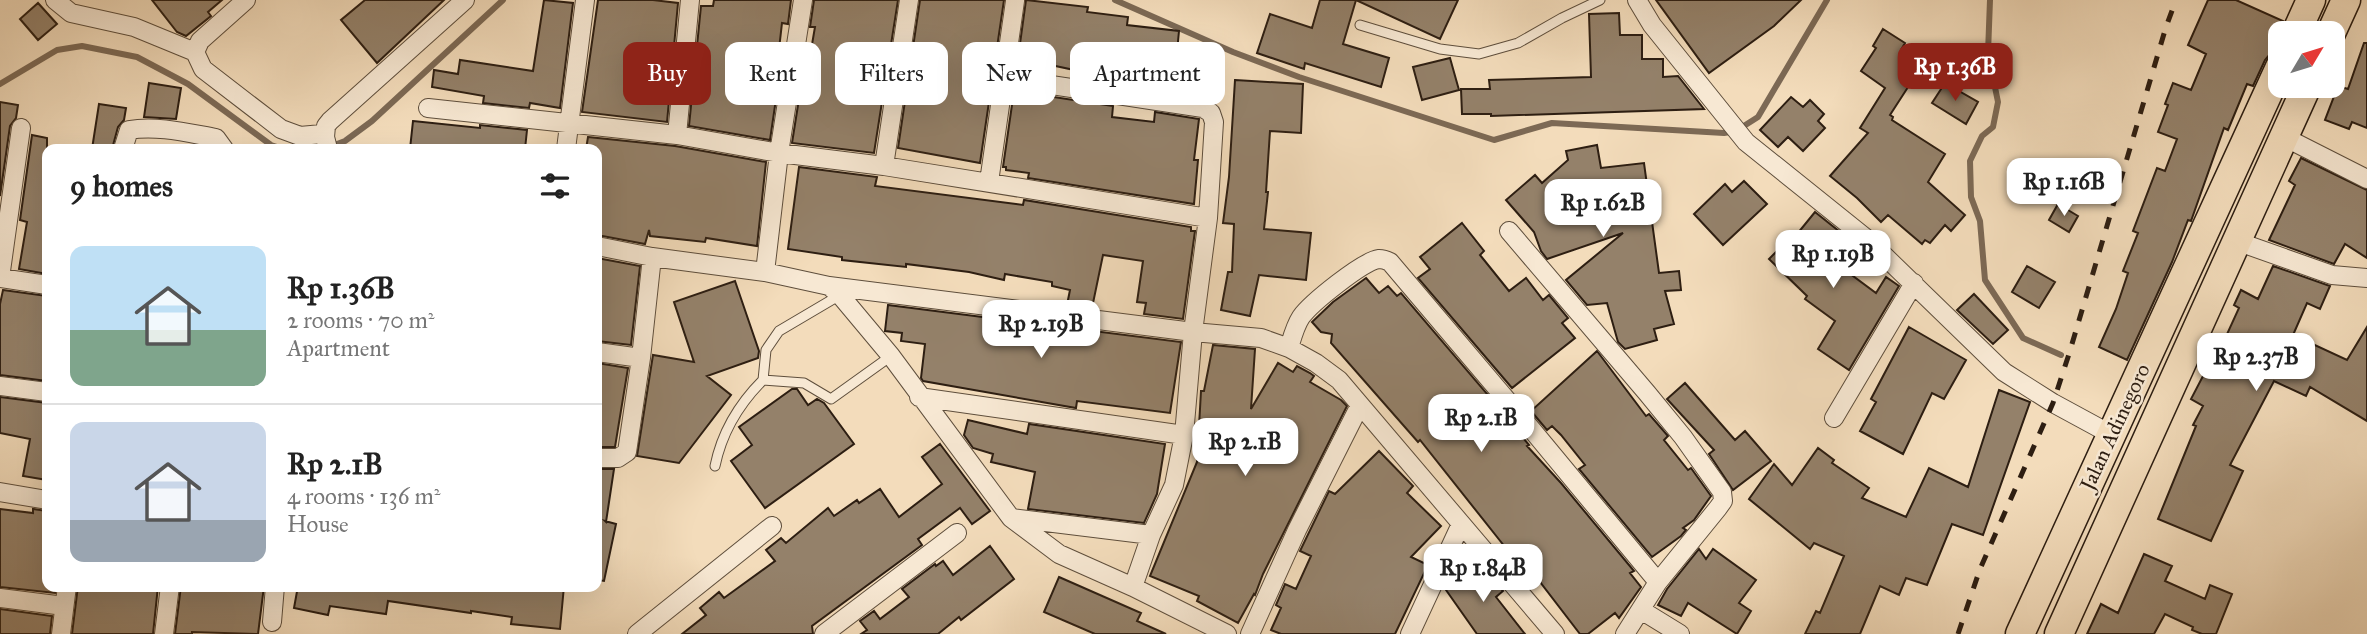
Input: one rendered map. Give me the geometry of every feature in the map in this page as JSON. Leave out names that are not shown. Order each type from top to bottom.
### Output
[{"type":"highway","points":[[2301,21],[2311,0]]},
{"type":"highway","points":[[2336,21],[2346,0]]},
{"type":"highway","name":"Jalan Adinegoro","points":[[2021,634],[2268,93]]},
{"type":"highway","name":"Jalan Adinegoro","points":[[2059,634],[2302,98]]},
{"type":"street","points":[[55,0],[71,13],[134,27],[195,52],[203,69],[281,129],[300,136],[322,134],[327,142]]},
{"type":"street","points":[[195,52],[200,41],[246,0]]},
{"type":"street","points":[[327,142],[326,126],[330,121],[465,0]]},
{"type":"street","points":[[567,144],[585,0]]},
{"type":"street","points":[[677,135],[690,0]]},
{"type":"street","points":[[765,272],[779,153],[803,0]]},
{"type":"street","points":[[884,166],[909,0]]},
{"type":"street","points":[[1637,0],[1652,25],[1746,142],[1867,239],[2004,372],[2112,435]]},
{"type":"street","points":[[1010,42],[1015,1]]},
{"type":"street","points":[[1056,86],[1203,108],[1211,113],[1214,122],[1208,218],[1193,332],[1184,435],[1174,485],[1151,536],[1133,587]]},
{"type":"street","points":[[989,182],[1002,105]]},
{"type":"street","points":[[428,108],[677,135],[1208,218]]},
{"type":"street","points":[[21,128],[0,278],[42,284]]},
{"type":"street","points":[[124,144],[129,130],[141,128],[180,131],[216,138],[220,144]]},
{"type":"street","points":[[2284,137],[2367,179]]},
{"type":"street","points":[[1509,231],[1647,393],[1690,446],[1722,492],[1723,501],[1658,582],[1625,634]]},
{"type":"street","points":[[2236,241],[2332,275],[2367,278]]},
{"type":"street","points":[[602,247],[652,257],[765,272],[835,290],[1261,338],[1289,348],[1339,380],[1555,634]]},
{"type":"street","points":[[602,458],[618,458],[627,452],[652,257]]},
{"type":"street","points":[[1289,348],[1298,320],[1310,304],[1373,262],[1390,262],[1658,582]]},
{"type":"street","points":[[1834,418],[1914,283]]},
{"type":"street","points":[[835,290],[891,356],[1011,518],[1059,554],[1227,634]]},
{"type":"street","points":[[602,353],[641,358]]},
{"type":"street","points":[[0,386],[42,391]]},
{"type":"street","points":[[919,397],[1184,435]]},
{"type":"street","points":[[1250,634],[1297,530],[1360,405]]},
{"type":"street","points":[[0,492],[42,499]]},
{"type":"street","points":[[1011,518],[1151,536]]},
{"type":"street","points":[[1410,634],[1461,524]]},
{"type":"street","points":[[643,632],[772,526]]},
{"type":"street","points":[[824,634],[957,533]]},
{"type":"street","points":[[61,634],[66,592]]},
{"type":"street","points":[[164,634],[169,592]]},
{"type":"street","points":[[272,622],[274,592]]},
{"type":"street","points":[[0,598],[64,606]]},
{"type":"street","points":[[1641,610],[1680,634]]},
{"type":"lane","points":[[1360,25],[1440,49],[1479,54],[1518,43],[1600,0]]},
{"type":"lane","points":[[715,466],[720,443],[733,417],[763,380],[766,350],[779,331],[835,290]]},
{"type":"lane","points":[[763,380],[804,383],[831,399],[891,356]]},
{"type":"building","points":[[152,0],[222,0],[208,12],[211,16],[186,36],[177,32]]},
{"type":"building","points":[[365,0],[444,0],[377,63],[341,20]]},
{"type":"building","points":[[544,0],[573,3],[560,108],[530,103],[529,108],[483,103],[484,96],[432,87],[434,70],[458,74],[460,60],[533,71]]},
{"type":"building","points":[[598,0],[678,3],[674,42],[623,42],[623,105],[669,105],[667,122],[582,112]]},
{"type":"building","points":[[714,0],[791,0],[788,24],[782,23],[780,42],[725,42],[725,105],[775,105],[770,140],[689,126],[691,105],[711,105],[711,42],[697,42],[701,6],[713,6]]},
{"type":"building","points":[[814,0],[898,0],[891,42],[835,42],[835,105],[882,105],[874,153],[792,143],[798,105],[821,105],[821,42],[812,42],[815,27],[810,27]]},
{"type":"building","points":[[920,0],[1004,0],[998,42],[962,42],[962,105],[989,105],[980,163],[898,148],[904,105],[948,105],[948,42],[914,42]]},
{"type":"building","points":[[1026,0],[1088,7],[1087,12],[1128,17],[1127,25],[1179,31],[1178,42],[1070,42],[1070,69],[1056,66],[1056,42],[1020,42]]},
{"type":"building","points":[[1320,0],[1356,0],[1343,44],[1389,58],[1381,87],[1305,63],[1304,69],[1257,53],[1270,14],[1312,28]]},
{"type":"building","points":[[1356,0],[1458,0],[1440,39]]},
{"type":"building","points":[[1656,0],[1801,0],[1774,26],[1709,73]]},
{"type":"building","points":[[2208,0],[2236,0],[2283,21],[2268,21],[2268,56],[2253,86],[2247,84],[2228,130],[2224,128],[2191,221],[2188,220],[2172,262],[2127,360],[2099,347],[2128,273],[2123,271],[2138,233],[2133,231],[2157,168],[2165,171],[2177,139],[2158,132],[2168,105],[2165,104],[2173,83],[2191,90],[2206,54],[2188,45]]},
{"type":"building","points":[[38,3],[57,24],[38,40],[20,19]]},
{"type":"building","points":[[1619,13],[1620,35],[1642,35],[1642,59],[1663,59],[1663,77],[1678,76],[1704,109],[1491,116],[1462,114],[1461,89],[1490,89],[1489,80],[1591,77],[1589,14]]},
{"type":"building","points":[[1883,29],[1905,43],[1901,50],[1921,63],[1890,115],[1892,120],[1945,154],[1928,182],[1965,215],[1951,231],[1945,225],[1930,243],[1925,240],[1922,244],[1888,215],[1881,222],[1830,176],[1868,133],[1860,128],[1885,88],[1861,71],[1876,48],[1873,46]]},
{"type":"building","points":[[2364,43],[2367,43],[2367,128],[2352,122],[2349,129],[2325,120],[2333,98],[2345,98],[2345,88],[2348,89]]},
{"type":"building","points":[[1450,58],[1459,90],[1422,100],[1413,67]]},
{"type":"building","points":[[1235,80],[1303,84],[1301,133],[1270,131],[1264,229],[1311,233],[1306,280],[1259,275],[1250,316],[1221,310],[1228,272],[1232,272],[1234,224],[1223,223],[1229,177]]},
{"type":"building","points":[[149,83],[181,88],[176,119],[144,117]]},
{"type":"building","points":[[1945,83],[1978,102],[1966,124],[1932,103]]},
{"type":"building","points":[[1056,97],[1070,99],[1070,105],[1113,106],[1112,117],[1154,122],[1155,112],[1199,119],[1194,160],[1198,160],[1194,204],[1028,178],[1029,173],[1006,170],[1006,167],[1003,167],[1012,105],[1056,105]]},
{"type":"building","points":[[1791,97],[1803,107],[1810,100],[1824,114],[1818,121],[1825,128],[1803,151],[1788,137],[1778,147],[1760,130]]},
{"type":"building","points":[[0,102],[18,105],[16,118],[10,126],[0,196]]},
{"type":"building","points":[[99,104],[126,108],[113,144],[93,144]]},
{"type":"building","points":[[413,121],[527,130],[526,144],[411,144]]},
{"type":"building","points":[[32,135],[47,138],[47,144],[42,144],[42,273],[19,269],[27,222],[20,220]]},
{"type":"building","points":[[588,137],[675,146],[766,162],[757,246],[706,238],[705,242],[650,236],[649,230],[645,244],[602,236],[602,144],[587,144]]},
{"type":"building","points":[[1597,145],[1601,168],[1644,163],[1659,273],[1679,271],[1681,290],[1665,291],[1674,324],[1654,329],[1657,340],[1625,349],[1618,342],[1607,303],[1587,305],[1566,280],[1623,233],[1547,259],[1534,232],[1506,200],[1535,175],[1542,183],[1568,160],[1566,151]]},
{"type":"building","points":[[2301,158],[2367,190],[2367,258],[2345,244],[2334,264],[2269,240],[2295,185],[2289,181]]},
{"type":"building","points":[[799,167],[877,177],[875,186],[1023,205],[1024,200],[1191,227],[1191,231],[1195,231],[1183,319],[1144,314],[1146,303],[1137,302],[1143,261],[1103,255],[1092,308],[1067,305],[1070,290],[1052,286],[1052,282],[1005,274],[1004,280],[969,272],[906,264],[906,267],[842,260],[842,257],[788,249]]},
{"type":"building","points":[[1744,181],[1767,204],[1723,245],[1694,214],[1725,184],[1732,192]]},
{"type":"building","points":[[2058,204],[2078,216],[2069,232],[2049,220]]},
{"type":"building","points":[[1815,212],[1840,232],[1822,253],[1876,293],[1886,277],[1899,286],[1849,370],[1818,349],[1835,321],[1805,299],[1807,296],[1769,259],[1787,241],[1789,244]]},
{"type":"building","points":[[1462,223],[1484,251],[1480,255],[1509,291],[1526,278],[1543,300],[1549,295],[1568,318],[1562,323],[1575,338],[1512,388],[1418,278],[1430,269],[1420,257]]},
{"type":"building","points":[[602,259],[640,266],[631,345],[602,342]]},
{"type":"building","points":[[2027,266],[2055,282],[2039,308],[2012,292]]},
{"type":"building","points":[[2273,266],[2330,286],[2320,309],[2307,303],[2293,335],[2347,360],[2367,327],[2367,421],[2310,387],[2306,396],[2274,381],[2230,465],[2243,471],[2211,541],[2158,519],[2196,426],[2193,425],[2203,406],[2191,399],[2215,353],[2218,354],[2239,308],[2234,305],[2241,290],[2258,299]]},
{"type":"building","points":[[1366,278],[1379,293],[1388,286],[1397,296],[1401,293],[1494,402],[1489,406],[1510,431],[1514,427],[1529,445],[1527,446],[1634,571],[1630,573],[1641,587],[1619,618],[1615,613],[1588,634],[1580,634],[1530,569],[1521,577],[1500,551],[1505,547],[1420,440],[1418,442],[1331,343],[1332,334],[1321,332],[1312,322],[1333,302]]},
{"type":"building","points":[[735,281],[759,351],[758,358],[707,376],[731,395],[679,463],[637,456],[653,355],[694,362],[674,302]]},
{"type":"building","points":[[3,290],[42,295],[42,380],[0,375],[0,304]]},
{"type":"building","points":[[1974,294],[2008,330],[1993,344],[1957,310]]},
{"type":"building","points":[[888,305],[1181,342],[1170,413],[1077,401],[1076,408],[923,381],[921,378],[925,344],[901,341],[902,333],[885,331]]},
{"type":"building","points":[[1909,327],[1966,360],[1944,399],[1932,393],[1903,454],[1860,431],[1876,402],[1871,399]]},
{"type":"building","points":[[1213,345],[1255,349],[1251,409],[1278,363],[1293,372],[1297,366],[1310,373],[1314,376],[1310,382],[1347,406],[1255,595],[1238,623],[1197,601],[1199,596],[1150,576],[1197,462],[1201,391],[1204,391]]},
{"type":"building","points":[[1597,351],[1646,416],[1649,414],[1668,436],[1664,440],[1688,470],[1691,468],[1711,496],[1694,520],[1683,528],[1686,530],[1681,536],[1652,557],[1579,469],[1585,465],[1561,435],[1552,426],[1547,430],[1531,411]]},
{"type":"building","points":[[602,364],[628,368],[615,447],[602,447]]},
{"type":"building","points":[[1685,383],[1735,440],[1745,431],[1771,461],[1733,490],[1709,454],[1714,450],[1667,399]]},
{"type":"building","points":[[792,389],[797,389],[808,405],[817,399],[824,403],[854,444],[765,508],[731,461],[752,445],[739,427]]},
{"type":"building","points":[[1999,390],[2030,402],[1983,535],[1952,524],[1927,585],[1906,578],[1899,595],[1880,586],[1860,634],[1805,634],[1816,611],[1820,613],[1844,556],[1814,543],[1810,549],[1749,499],[1774,464],[1792,485],[1818,448],[1834,460],[1832,463],[1869,488],[1862,498],[1906,517],[1929,468],[1968,487]]},
{"type":"building","points":[[0,397],[42,402],[42,479],[23,476],[30,439],[0,433]]},
{"type":"building","points":[[968,420],[1027,434],[1029,424],[1165,444],[1157,494],[1144,523],[1028,509],[1035,472],[991,462],[993,454],[973,448],[964,435]]},
{"type":"building","points":[[940,444],[990,511],[972,524],[960,508],[918,539],[922,545],[812,626],[813,634],[682,634],[706,615],[700,608],[719,592],[724,598],[775,561],[766,550],[781,538],[786,543],[828,508],[834,516],[857,500],[859,503],[880,489],[899,517],[942,484],[922,457]]},
{"type":"building","points":[[1379,451],[1413,486],[1407,493],[1441,526],[1411,557],[1428,565],[1395,634],[1281,634],[1271,630],[1281,608],[1276,605],[1285,584],[1296,589],[1311,556],[1300,551],[1329,491],[1335,494]]},
{"type":"building","points":[[602,469],[614,469],[606,521],[616,524],[604,581]]},
{"type":"building","points":[[0,509],[33,513],[33,509],[42,510],[42,592],[0,587]]},
{"type":"building","points":[[990,546],[1014,579],[961,620],[959,617],[938,634],[861,634],[867,630],[860,621],[874,611],[880,619],[909,597],[902,589],[935,564],[936,566],[943,561],[953,575]]},
{"type":"building","points":[[1699,549],[1706,559],[1713,549],[1756,580],[1739,603],[1751,611],[1737,634],[1688,603],[1681,616],[1658,605],[1667,589]]},
{"type":"building","points":[[2144,554],[2172,566],[2165,581],[2205,599],[2210,585],[2232,594],[2216,634],[2202,634],[2165,614],[2154,634],[2087,634],[2101,604],[2118,613]]},
{"type":"building","points":[[1482,566],[1503,591],[1496,597],[1525,634],[1477,634],[1446,590],[1472,569],[1474,572]]},
{"type":"building","points":[[1059,577],[1141,613],[1137,621],[1166,634],[1095,634],[1044,612]]},
{"type":"building","points":[[77,592],[157,592],[153,634],[72,634]]},
{"type":"building","points":[[180,592],[263,592],[258,634],[175,634]]},
{"type":"building","points":[[297,592],[563,592],[560,629],[511,624],[512,617],[388,601],[386,614],[330,606],[328,615],[294,608]]},
{"type":"building","points":[[0,609],[52,616],[50,634],[0,634]]},
{"type":"waterway","points":[[337,144],[372,121],[503,0]]},
{"type":"waterway","points":[[1115,0],[1233,52],[1299,77],[1494,140],[1552,123],[1724,133],[1736,131],[1758,117],[1827,0]]},
{"type":"waterway","points":[[1990,0],[1988,53],[1998,102],[1993,127],[1982,136],[1970,161],[1971,197],[1980,221],[1985,280],[2023,338],[2061,355]]},
{"type":"waterway","points":[[0,84],[57,50],[82,46],[137,57],[188,84],[270,144]]},
{"type":"railway","points":[[1958,634],[1980,569],[2053,403],[2176,0]]}]
